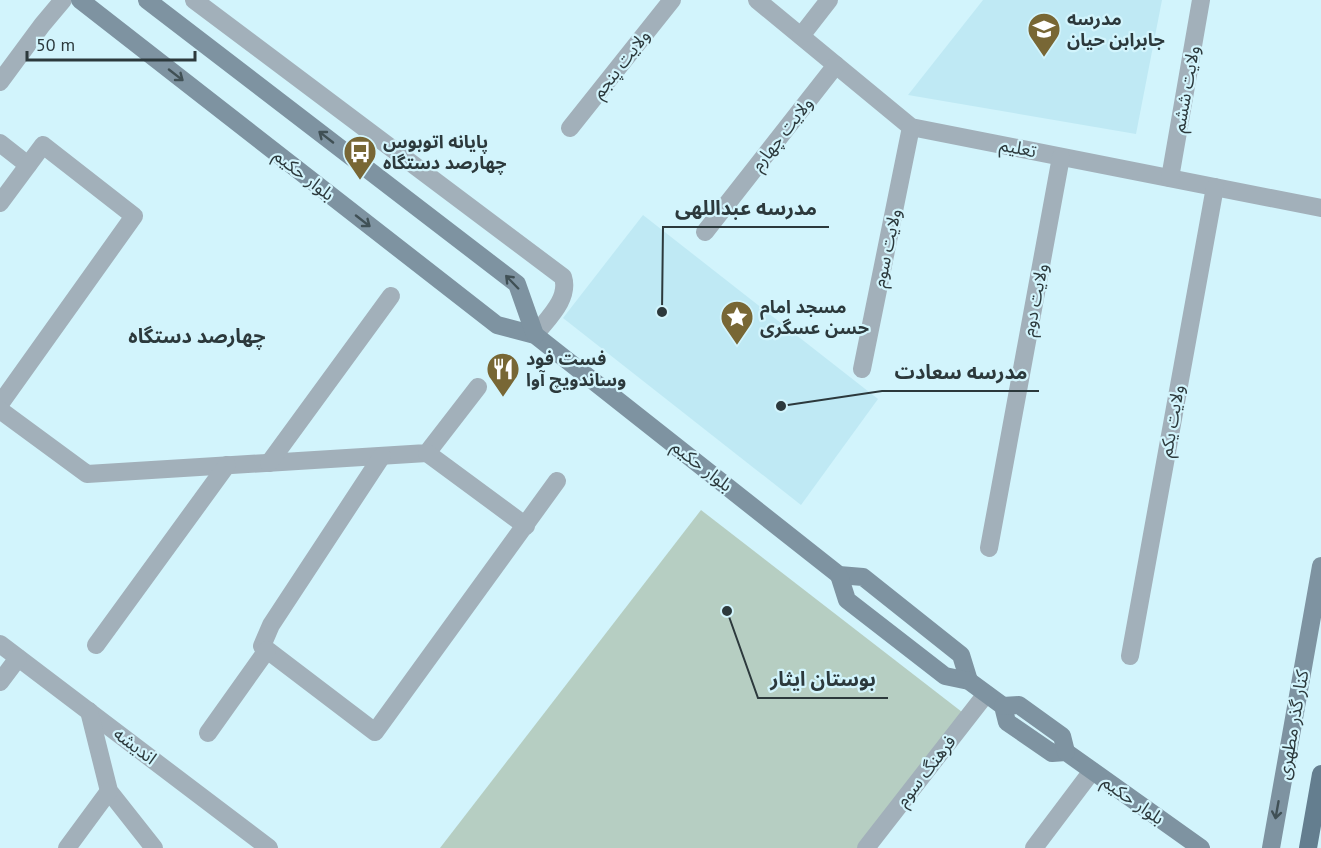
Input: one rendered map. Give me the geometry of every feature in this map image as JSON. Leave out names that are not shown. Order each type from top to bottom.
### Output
[{"type":"main road","points":[[1308,848],[1321,774]]},
{"type":"street","points":[[0,82],[63,0]]},
{"type":"street","name":"بلوار حکیم","points":[[80,0],[497,325],[535,335],[839,575],[863,578],[961,655],[969,681]]},
{"type":"street","points":[[147,0],[518,284],[535,335]]},
{"type":"street","points":[[194,0],[563,278],[565,291],[561,301],[535,335]]},
{"type":"street","name":"ولایت پنجم","points":[[570,128],[672,0]]},
{"type":"street","name":"تعلیم","points":[[757,0],[911,127],[1321,208]]},
{"type":"street","points":[[801,36],[829,0]]},
{"type":"street","name":"ولایت ششم","points":[[1170,178],[1201,0]]},
{"type":"street","name":"ولایت چهارم","points":[[705,232],[836,65]]},
{"type":"street","name":"ولایت سوم","points":[[862,369],[911,127]]},
{"type":"street","points":[[0,143],[28,165]]},
{"type":"street","points":[[0,203],[43,145],[134,216],[0,404]]},
{"type":"street","name":"ولایت دوم","points":[[989,549],[1061,157]]},
{"type":"street","name":"ولایت یکم","points":[[1130,656],[1215,187]]},
{"type":"street","points":[[269,463],[391,296]]},
{"type":"street","points":[[427,453],[478,387]]},
{"type":"street","points":[[0,410],[87,474],[427,453],[526,526]]},
{"type":"street","points":[[382,456],[271,626],[262,646],[375,732],[557,481]]},
{"type":"street","points":[[96,645],[227,465]]},
{"type":"street","name":"کنار گذر مطهری","points":[[1270,848],[1321,566]]},
{"type":"street","name":"بلوار حکیم","points":[[839,575],[847,600],[945,676],[969,681],[1003,706],[1019,705],[1062,736],[1066,752],[1201,848]]},
{"type":"street","points":[[1308,638],[1321,618]]},
{"type":"street","name":"اندیشه","points":[[0,644],[269,848]]},
{"type":"street","points":[[208,733],[267,650]]},
{"type":"street","points":[[0,682],[18,658]]},
{"type":"street","name":"فرهنگ سوم","points":[[866,848],[986,693]]},
{"type":"street","points":[[89,711],[109,791],[154,848]]},
{"type":"street","points":[[1034,848],[1092,771]]},
{"type":"street","points":[[67,848],[109,791]]},
{"type":"shaded area","name":"مدرسه جابرابن حیان","points":[[983,0],[1162,0],[1136,134],[908,95]]},
{"type":"shaded area","points":[[643,215],[878,399],[801,505],[563,318]]},
{"type":"green space","points":[[701,510],[962,712],[857,848],[440,848]]},
{"type":"place","name":"مدرسه جابرابن حیان","points":[[1044,58]]},
{"type":"place","name":"پایانه اتوبوس چهارصد دستگاه","points":[[360,181]]},
{"type":"place","name":"مدرسه عبداللهی","points":[[662,312]]},
{"type":"place","name":"مسجد امام حسن عسگری","points":[[737,346]]},
{"type":"place","name":"فست فود وساندویچ آوا","points":[[503,398]]},
{"type":"place","name":"مدرسه سعادت","points":[[781,406]]},
{"type":"place","name":"بوستان ایثار","points":[[727,611]]},
{"type":"district","name":"چهارصد دستگاه","points":[[197,336]]}]
